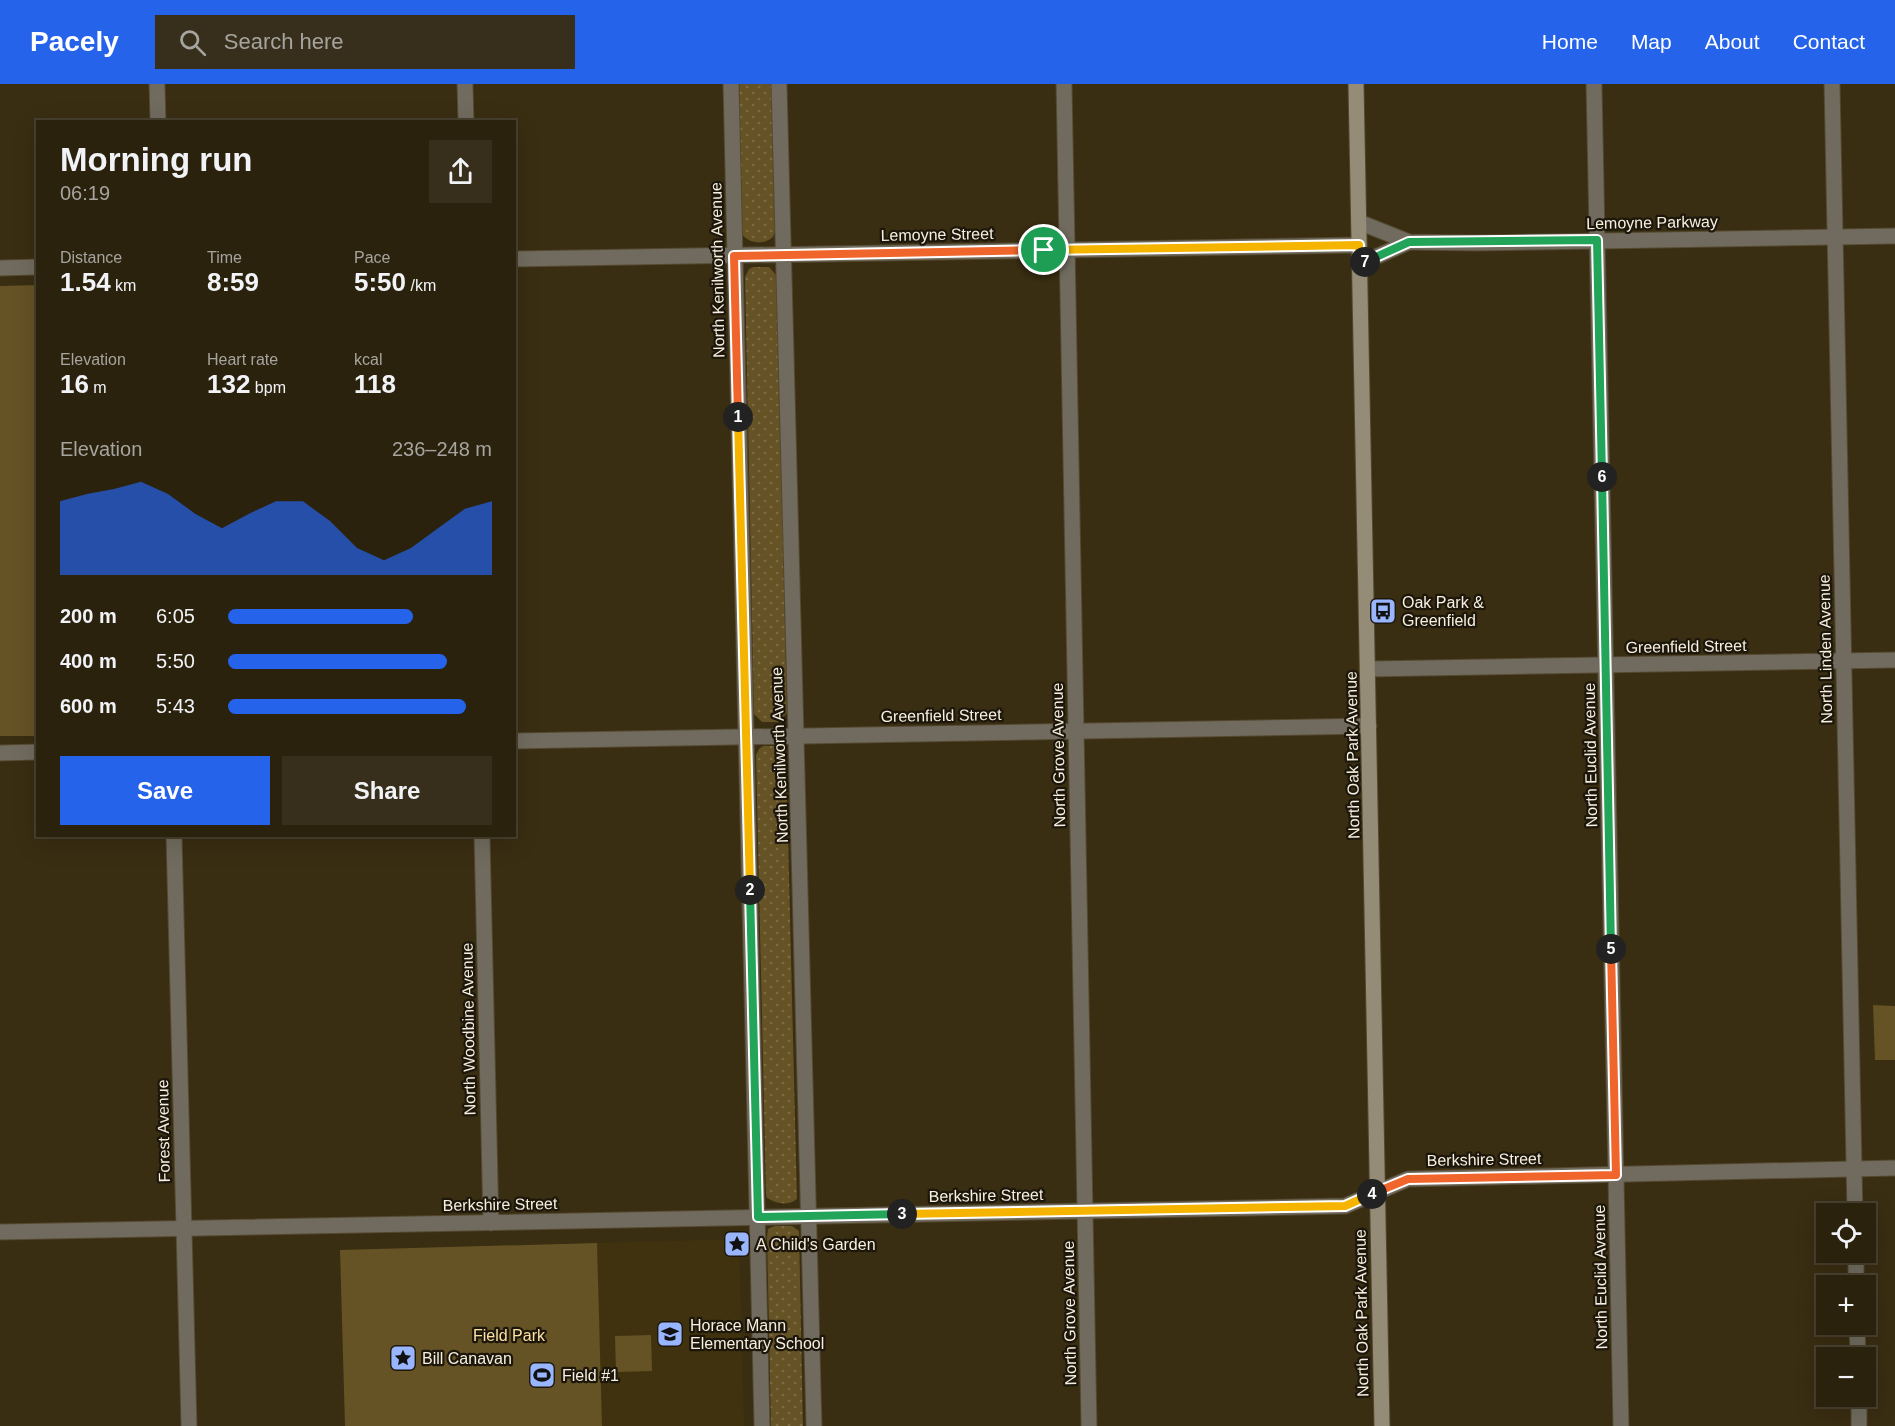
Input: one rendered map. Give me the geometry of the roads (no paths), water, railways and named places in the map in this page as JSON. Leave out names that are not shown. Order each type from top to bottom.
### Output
[{"type":"street","points":[[157,84],[158,120]]},
{"type":"street","points":[[465,84],[466,120]]},
{"type":"street","name":"North Kenilworth Avenue","points":[[731,84],[762,1426]]},
{"type":"street","name":"North Kenilworth Avenue","points":[[779,84],[814,1426]]},
{"type":"street","name":"North Grove Avenue","points":[[1064,84],[1089,1426]]},
{"type":"street","name":"North Oak Park Avenue","points":[[1356,84],[1382,1426]]},
{"type":"street","name":"North Euclid Avenue","points":[[1594,84],[1621,1426]]},
{"type":"street","name":"North Linden Avenue","points":[[1832,84],[1855,1203]]},
{"type":"street","name":"Lemoyne Parkway","points":[[1359,222],[1409,242],[1895,236]]},
{"type":"street","name":"Lemoyne Parkway","points":[[1360,264],[1409,242]]},
{"type":"street","name":"Lemoyne Street","points":[[516,259],[1359,245]]},
{"type":"street","points":[[0,268],[36,267]]},
{"type":"street","name":"Greenfield Street","points":[[1369,669],[1895,660]]},
{"type":"street","name":"Greenfield Street","points":[[516,741],[1076,729],[1369,726]]},
{"type":"street","points":[[0,753],[36,752]]},
{"type":"street","name":"Forest Avenue","points":[[174,837],[189,1426]]},
{"type":"street","name":"North Woodbine Avenue","points":[[482,837],[491,1223]]},
{"type":"street","name":"Berkshire Street","points":[[0,1232],[1345,1206],[1408,1179],[1895,1168]]},
{"type":"street","points":[[1859,1407],[1860,1426]]},
{"type":"place","name":"Oak Park & Greenfield","points":[[1383,611]]},
{"type":"place","name":"A Child's Garden","points":[[737,1244]]},
{"type":"place","name":"Horace Mann Elementary School","points":[[670,1334]]},
{"type":"place","name":"Bill Canavan","points":[[403,1358]]},
{"type":"place","name":"Field #1","points":[[542,1375]]},
{"type":"park label","name":"Field Park","points":[[509,1335]]}]
